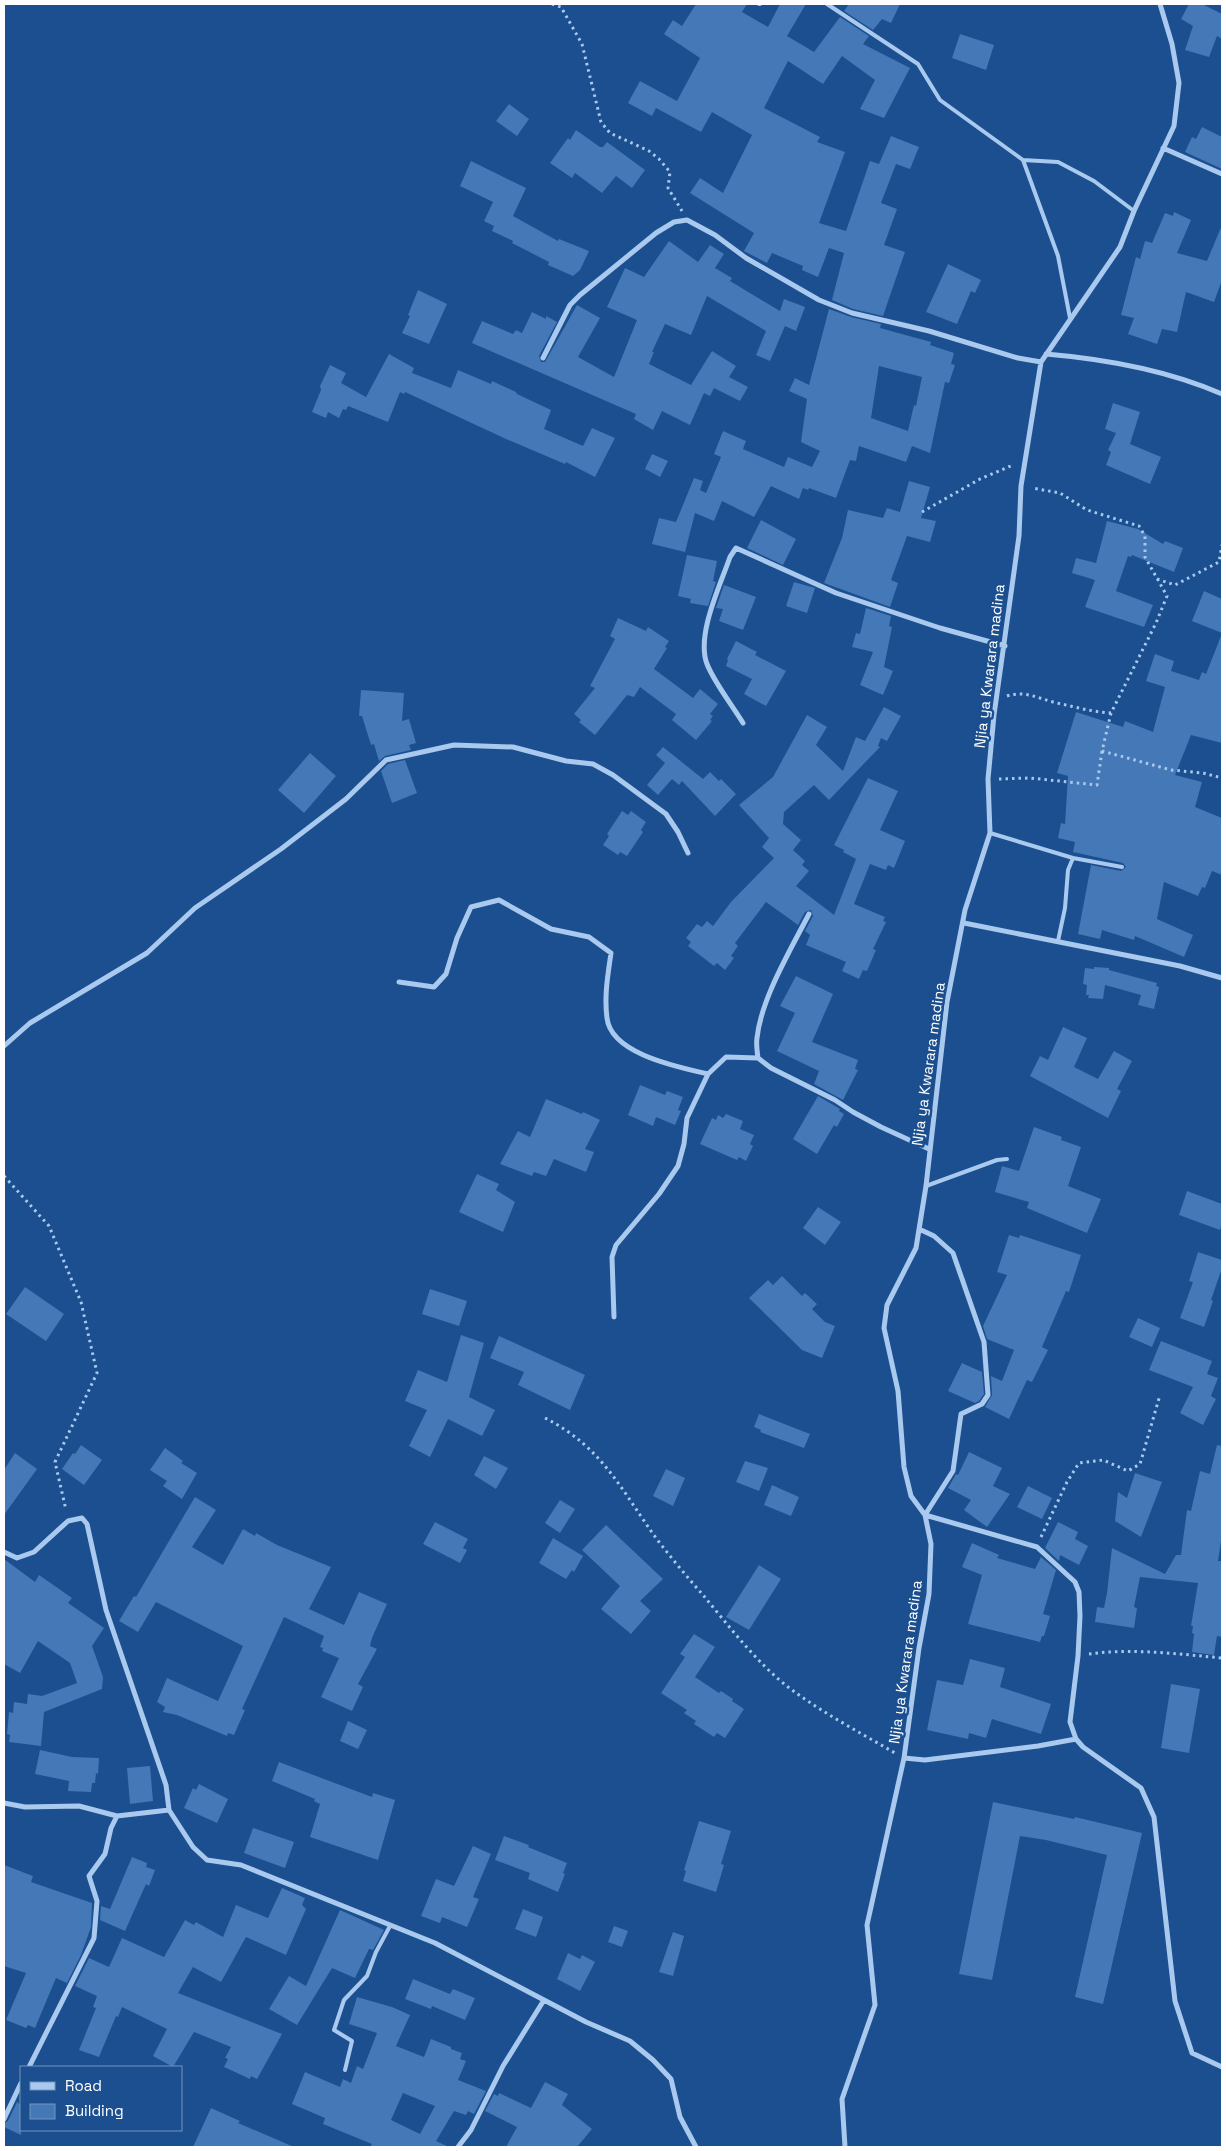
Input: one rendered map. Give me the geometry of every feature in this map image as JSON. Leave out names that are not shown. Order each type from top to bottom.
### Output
[{"type":"street","name":"Njia ya Kwarara madina","points":[[844,2147],[842,2099],[875,2005],[867,1925],[904,1758],[919,1648],[929,1594],[931,1544],[925,1515],[911,1496],[904,1467],[898,1391],[884,1328],[887,1305],[916,1248],[926,1186],[947,1002],[965,910],[990,833],[988,779],[1019,536],[1020,486],[1041,362],[1120,247],[1134,211],[1174,126],[1179,83],[1172,44],[1160,4]]},
{"type":"street","points":[[1163,148],[1222,174]]},
{"type":"street","points":[[543,358],[570,305],[580,295],[656,234],[674,222],[687,220],[715,235],[746,258],[819,300],[852,313],[929,331],[1018,358],[1041,362]]},
{"type":"street","points":[[1046,354],[1115,362],[1202,385],[1222,394]]},
{"type":"street","points":[[743,723],[708,666],[703,650],[708,622],[730,557],[736,548],[836,593],[940,628],[1004,646]]},
{"type":"street","points":[[4,1046],[30,1023],[147,953],[194,908],[280,849],[346,799],[386,760],[454,745],[513,747],[566,761],[593,764],[613,774],[666,814],[678,832],[688,853]]},
{"type":"street","points":[[399,982],[434,987],[446,974],[457,938],[471,907],[499,900],[551,928],[589,937],[611,953],[606,991],[607,1019],[616,1039],[651,1058],[708,1074]]},
{"type":"street","points":[[758,1058],[756,1038],[764,1010],[782,967],[809,914]]},
{"type":"street","points":[[964,922],[1180,966],[1222,978]]},
{"type":"street","points":[[614,1317],[612,1257],[616,1245],[659,1194],[678,1166],[684,1144],[687,1118],[708,1074],[726,1057],[758,1058],[771,1068],[835,1100],[880,1127],[929,1149]]},
{"type":"street","points":[[919,1230],[934,1236],[953,1253],[984,1342],[988,1395],[982,1404],[961,1414],[953,1472],[925,1515],[1037,1547],[1075,1582],[1079,1592],[1080,1616],[1078,1656],[1070,1722],[1076,1739],[1083,1747],[1140,1788],[1154,1817],[1175,2001],[1192,2053],[1222,2068]]},
{"type":"street","points":[[4,1552],[18,1558],[34,1552],[68,1520],[82,1518],[87,1524],[106,1610],[166,1785],[169,1810],[194,1846],[207,1860],[241,1865],[435,1944],[544,2000],[630,2041],[653,2060],[670,2079],[680,2118],[696,2147]]},
{"type":"street","points":[[904,1758],[932,1759],[1038,1746],[1076,1739]]},
{"type":"street","points":[[4,1803],[25,1807],[79,1806],[118,1816],[169,1810]]},
{"type":"street","points":[[30,2066],[94,1938],[97,1901],[89,1876],[105,1854],[111,1828],[118,1816]]},
{"type":"street","points":[[458,2147],[471,2130],[503,2066],[544,2000]]},
{"type":"street","points":[[4,2119],[20,2085]]},
{"type":"lane","points":[[827,4],[918,64],[940,100],[1023,160],[1058,162],[1094,181],[1134,211]]},
{"type":"lane","points":[[1023,160],[1058,256],[1070,318]]},
{"type":"lane","points":[[990,833],[1073,858],[1122,867]]},
{"type":"lane","points":[[1058,941],[1065,908],[1068,870],[1073,858]]},
{"type":"lane","points":[[926,1186],[997,1160],[1007,1159]]},
{"type":"lane","points":[[344,2070],[352,2041],[334,2030],[344,2000],[367,1976],[376,1952],[390,1926]]},
{"type":"path","points":[[552,4],[561,8],[582,44],[601,122],[610,133],[649,151],[666,166],[670,172],[668,188],[687,220]]},
{"type":"path","points":[[922,512],[980,478],[1025,460]]},
{"type":"path","points":[[988,779],[1030,778],[1097,785],[1102,751],[1112,713],[1156,623],[1167,596],[1145,557],[1145,536],[1139,526],[1087,510],[1060,492],[1020,486]]},
{"type":"path","points":[[1156,579],[1175,585],[1219,562],[1222,545]]},
{"type":"path","points":[[997,699],[1015,693],[1035,695],[1093,712],[1112,713]]},
{"type":"path","points":[[1102,751],[1171,770],[1203,773],[1222,778]]},
{"type":"path","points":[[4,1176],[49,1226],[81,1302],[97,1373],[55,1462],[68,1520]]},
{"type":"path","points":[[1037,1547],[1067,1482],[1079,1463],[1093,1463],[1103,1460],[1128,1471],[1140,1464],[1160,1395]]},
{"type":"path","points":[[545,1418],[568,1430],[602,1460],[628,1494],[659,1542],[752,1652],[786,1686],[815,1706],[904,1758]]},
{"type":"path","points":[[1078,1656],[1106,1652],[1172,1652],[1222,1658]]},
{"type":"building","points":[[696,4],[747,4],[742,12],[768,27],[780,4],[806,4],[787,36],[814,52],[840,17],[869,36],[863,44],[910,68],[884,118],[860,109],[875,80],[842,56],[823,84],[788,61],[764,108],[820,137],[817,142],[845,152],[819,223],[846,231],[870,161],[879,164],[891,136],[919,147],[910,169],[896,164],[881,203],[897,209],[884,245],[905,252],[883,316],[853,309],[832,300],[844,253],[829,248],[818,277],[802,270],[803,266],[772,253],[767,263],[744,251],[754,233],[690,193],[700,178],[723,193],[752,135],[712,112],[701,132],[656,108],[652,116],[628,103],[640,81],[677,101],[700,58],[664,34],[673,20],[682,26]]},
{"type":"building","points":[[849,4],[900,4],[891,23],[882,19],[873,30],[844,11]]},
{"type":"building","points":[[1189,4],[1202,4],[1222,14],[1222,39],[1217,36],[1209,57],[1185,50],[1193,26],[1181,19]]},
{"type":"building","points":[[960,34],[994,45],[986,70],[952,58]]},
{"type":"building","points":[[509,104],[529,119],[517,136],[496,121]]},
{"type":"building","points":[[1202,127],[1222,137],[1222,169],[1185,152],[1192,137],[1196,139]]},
{"type":"building","points":[[576,130],[600,147],[603,147],[607,142],[645,170],[632,188],[616,176],[602,193],[575,173],[572,178],[550,163]]},
{"type":"building","points":[[471,161],[526,188],[513,216],[558,241],[559,239],[589,251],[580,270],[573,276],[548,265],[549,262],[492,231],[494,226],[484,221],[493,202],[460,186]]},
{"type":"building","points":[[1174,212],[1191,220],[1177,253],[1207,261],[1222,225],[1222,280],[1214,302],[1186,292],[1177,332],[1162,329],[1157,344],[1128,334],[1134,318],[1121,315],[1136,257],[1140,259],[1145,241],[1152,243],[1165,213],[1173,216]]},
{"type":"building","points":[[669,241],[698,262],[710,245],[724,254],[715,268],[732,278],[730,281],[780,311],[784,299],[805,307],[796,331],[785,326],[770,361],[756,355],[766,331],[707,296],[691,335],[665,324],[652,352],[654,352],[649,364],[691,385],[712,351],[736,366],[729,377],[748,387],[740,401],[714,388],[710,396],[704,393],[690,425],[662,411],[653,430],[634,419],[636,414],[472,343],[482,321],[513,334],[516,330],[522,333],[532,312],[557,322],[539,356],[541,362],[545,362],[577,305],[600,318],[578,357],[614,377],[637,320],[607,307],[625,268],[644,277]]},
{"type":"building","points":[[948,264],[981,280],[975,293],[971,291],[957,324],[926,312]]},
{"type":"building","points":[[418,290],[447,304],[429,344],[402,333],[410,316],[408,315]]},
{"type":"building","points":[[829,309],[851,317],[881,324],[880,328],[931,342],[930,345],[954,353],[951,364],[955,365],[949,383],[945,382],[930,453],[912,446],[906,462],[859,446],[856,461],[850,460],[836,498],[809,488],[808,490],[803,488],[799,499],[771,486],[754,517],[722,501],[714,521],[695,513],[685,552],[652,544],[659,518],[676,522],[694,478],[703,481],[700,490],[706,493],[721,457],[714,454],[723,431],[746,441],[743,449],[784,467],[788,457],[812,467],[820,451],[801,442],[807,399],[789,391],[795,378],[809,385]],"holes":[[[879,366],[922,377],[908,431],[871,418]]]},
{"type":"building","points":[[389,354],[414,368],[412,373],[451,388],[458,370],[491,384],[492,381],[516,392],[551,410],[544,429],[583,446],[592,428],[615,438],[595,477],[566,462],[565,464],[506,439],[405,392],[404,394],[400,392],[388,422],[348,406],[346,410],[343,409],[339,418],[328,412],[326,418],[312,412],[321,390],[320,386],[330,365],[346,373],[341,383],[366,397]]},
{"type":"building","points":[[1113,403],[1140,412],[1130,444],[1161,457],[1150,484],[1106,465],[1111,452],[1108,450],[1116,433],[1105,429]]},
{"type":"building","points":[[652,454],[668,461],[660,477],[645,469]]},
{"type":"building","points":[[909,481],[930,487],[921,518],[936,521],[930,542],[907,536],[891,580],[898,583],[890,607],[824,583],[842,538],[848,510],[883,518],[887,508],[900,512]]},
{"type":"building","points":[[761,520],[796,539],[783,565],[747,548]]},
{"type":"building","points":[[1107,521],[1138,529],[1163,544],[1165,541],[1183,548],[1174,572],[1132,555],[1131,557],[1128,556],[1116,591],[1153,605],[1144,627],[1085,607],[1095,580],[1072,573],[1076,558],[1096,563]]},
{"type":"building","points":[[687,555],[717,561],[713,581],[716,582],[708,606],[690,603],[691,599],[678,596]]},
{"type":"building","points":[[794,582],[815,588],[807,613],[786,606]]},
{"type":"building","points":[[724,585],[756,597],[743,630],[719,621],[723,609],[716,608]]},
{"type":"building","points":[[1204,591],[1222,599],[1222,633],[1192,621]]},
{"type":"building","points":[[866,608],[891,616],[889,626],[892,627],[884,667],[893,671],[883,695],[860,685],[873,652],[852,647],[856,633],[860,634]]},
{"type":"building","points":[[618,618],[646,631],[648,627],[669,641],[665,647],[667,648],[654,669],[693,698],[700,689],[718,704],[710,714],[713,716],[710,720],[712,721],[696,740],[672,720],[676,714],[640,687],[634,697],[627,695],[595,735],[579,722],[581,720],[574,714],[595,688],[590,686],[615,639],[610,636]]},
{"type":"building","points":[[1221,636],[1222,743],[1191,735],[1175,775],[1202,782],[1195,807],[1222,818],[1222,875],[1212,871],[1205,888],[1202,887],[1198,896],[1164,882],[1157,919],[1193,935],[1184,957],[1135,936],[1134,940],[1102,930],[1100,939],[1078,934],[1091,865],[1121,871],[1126,867],[1123,863],[1073,852],[1075,842],[1058,838],[1061,823],[1065,824],[1068,776],[1057,773],[1076,712],[1123,727],[1125,721],[1153,732],[1165,687],[1146,681],[1155,654],[1174,661],[1171,671],[1199,680],[1202,672],[1206,674]]},
{"type":"building","points":[[736,641],[757,652],[755,655],[786,671],[766,706],[744,694],[752,679],[726,666],[727,659]]},
{"type":"building","points":[[361,690],[404,693],[402,721],[409,719],[416,743],[409,745],[411,750],[385,756],[379,761],[374,744],[371,745],[362,716],[359,716]]},
{"type":"building","points":[[884,707],[901,716],[887,741],[881,738],[878,746],[880,747],[829,800],[814,785],[784,812],[783,824],[801,840],[793,850],[805,861],[802,865],[809,871],[796,886],[834,915],[856,859],[834,845],[868,778],[898,791],[880,830],[905,841],[894,868],[888,865],[886,870],[870,864],[854,904],[885,917],[883,921],[886,922],[873,949],[876,950],[867,971],[863,970],[859,979],[842,971],[846,962],[806,945],[810,935],[805,931],[813,916],[811,910],[805,912],[798,925],[766,902],[735,943],[738,946],[731,956],[734,958],[725,970],[717,963],[714,966],[688,946],[691,942],[686,938],[697,924],[702,927],[707,921],[713,926],[731,902],[774,858],[762,847],[769,838],[739,805],[773,777],[807,715],[827,727],[816,745],[843,771],[856,737],[865,741]]},
{"type":"building","points":[[663,747],[703,779],[710,772],[719,781],[721,779],[736,794],[715,816],[682,781],[679,785],[672,779],[658,795],[647,785],[665,763],[656,755]]},
{"type":"building","points":[[310,753],[336,776],[304,813],[278,790]]},
{"type":"building","points":[[405,760],[417,793],[392,803],[381,771],[388,764]]},
{"type":"building","points":[[622,811],[628,815],[631,811],[646,822],[641,830],[643,832],[627,856],[620,852],[618,855],[603,845],[609,836],[607,834]]},
{"type":"building","points":[[1094,967],[1109,968],[1109,970],[1157,983],[1156,986],[1159,987],[1154,1009],[1138,1005],[1141,995],[1105,985],[1103,999],[1088,998],[1089,995],[1086,995],[1087,985],[1083,984],[1085,968],[1094,969]]},
{"type":"building","points":[[796,976],[833,994],[812,1042],[858,1060],[855,1069],[858,1070],[843,1100],[814,1084],[819,1071],[777,1051],[795,1013],[780,1006]]},
{"type":"building","points":[[1063,1027],[1087,1038],[1074,1067],[1098,1079],[1114,1051],[1132,1061],[1117,1089],[1121,1091],[1108,1118],[1030,1076],[1040,1056],[1048,1060]]},
{"type":"building","points":[[640,1085],[665,1095],[667,1091],[683,1097],[678,1110],[681,1111],[675,1125],[656,1117],[653,1126],[628,1115]]},
{"type":"building","points":[[818,1096],[840,1109],[839,1111],[844,1114],[837,1127],[834,1125],[817,1154],[793,1139]]},
{"type":"building","points":[[546,1099],[600,1120],[585,1149],[594,1152],[586,1172],[554,1159],[546,1176],[534,1172],[532,1176],[500,1164],[518,1131],[530,1137]]},
{"type":"building","points":[[726,1114],[743,1121],[740,1129],[754,1135],[750,1144],[753,1146],[746,1161],[739,1157],[737,1160],[700,1144],[712,1118],[716,1120],[718,1115],[723,1118]]},
{"type":"building","points":[[1034,1127],[1062,1137],[1061,1140],[1081,1147],[1068,1186],[1101,1199],[1087,1233],[1027,1208],[1029,1202],[995,1192],[1002,1166],[1019,1171]]},
{"type":"building","points":[[477,1174],[499,1184],[496,1190],[515,1202],[503,1232],[459,1212]]},
{"type":"building","points":[[1187,1191],[1222,1204],[1220,1230],[1179,1215]]},
{"type":"building","points":[[818,1207],[841,1222],[825,1245],[803,1228]]},
{"type":"building","points":[[1009,1235],[1019,1238],[1020,1235],[1081,1255],[1069,1292],[1066,1291],[1042,1347],[1048,1350],[1032,1382],[1027,1380],[1009,1419],[985,1407],[992,1395],[991,1376],[1002,1381],[1014,1350],[987,1339],[983,1326],[1007,1275],[997,1272]]},
{"type":"building","points":[[1198,1252],[1222,1260],[1222,1268],[1204,1327],[1180,1318],[1193,1282],[1189,1281]]},
{"type":"building","points":[[782,1276],[802,1296],[805,1293],[817,1304],[812,1309],[825,1322],[835,1326],[822,1358],[802,1350],[749,1298],[768,1280],[773,1285]]},
{"type":"building","points":[[25,1287],[64,1314],[46,1341],[6,1314]]},
{"type":"building","points":[[430,1289],[467,1301],[459,1326],[422,1314]]},
{"type":"building","points":[[1138,1318],[1160,1328],[1152,1347],[1129,1337]]},
{"type":"building","points":[[461,1335],[484,1343],[469,1397],[495,1410],[482,1436],[448,1419],[430,1457],[409,1446],[427,1410],[405,1401],[418,1370],[447,1382]]},
{"type":"building","points":[[499,1336],[585,1375],[570,1410],[518,1385],[524,1372],[490,1358]]},
{"type":"building","points":[[1161,1341],[1212,1361],[1207,1374],[1218,1378],[1211,1396],[1216,1399],[1203,1425],[1180,1413],[1193,1387],[1149,1370]]},
{"type":"building","points":[[962,1363],[982,1372],[984,1394],[975,1403],[948,1391]]},
{"type":"building","points":[[759,1414],[810,1434],[804,1448],[760,1432],[761,1430],[754,1427]]},
{"type":"building","points":[[81,1445],[102,1460],[84,1485],[62,1469]]},
{"type":"building","points":[[1217,1445],[1222,1446],[1222,1534],[1218,1561],[1222,1561],[1222,1637],[1217,1636],[1214,1655],[1192,1652],[1194,1634],[1192,1633],[1193,1626],[1191,1626],[1198,1583],[1140,1577],[1134,1607],[1137,1608],[1134,1628],[1095,1622],[1097,1607],[1104,1608],[1112,1548],[1165,1574],[1176,1555],[1181,1555],[1187,1510],[1191,1511],[1200,1471],[1210,1474]]},
{"type":"building","points":[[165,1448],[183,1461],[181,1463],[197,1473],[182,1499],[163,1486],[167,1481],[150,1470]]},
{"type":"building","points":[[969,1452],[1002,1468],[993,1486],[1010,1494],[987,1527],[964,1510],[971,1500],[948,1488],[956,1474],[958,1475]]},
{"type":"building","points":[[15,1453],[37,1469],[4,1515],[4,1470]]},
{"type":"building","points":[[484,1456],[508,1468],[496,1489],[474,1475]]},
{"type":"building","points":[[745,1461],[768,1468],[759,1491],[736,1482]]},
{"type":"building","points":[[666,1469],[685,1478],[673,1506],[653,1496]]},
{"type":"building","points":[[1135,1473],[1162,1482],[1141,1537],[1115,1521],[1118,1492],[1127,1498]]},
{"type":"building","points":[[772,1485],[799,1497],[791,1516],[764,1505]]},
{"type":"building","points":[[1028,1486],[1052,1498],[1042,1519],[1017,1507]]},
{"type":"building","points":[[195,1497],[216,1510],[192,1547],[223,1565],[243,1529],[255,1536],[256,1533],[277,1545],[331,1567],[309,1609],[344,1625],[359,1592],[387,1604],[370,1646],[377,1649],[358,1684],[363,1687],[352,1711],[321,1697],[339,1658],[322,1651],[323,1648],[320,1647],[324,1636],[284,1617],[242,1709],[245,1710],[234,1735],[228,1733],[227,1736],[177,1715],[163,1712],[165,1707],[157,1702],[167,1678],[218,1701],[243,1646],[156,1602],[138,1632],[119,1621],[134,1596],[136,1597]]},
{"type":"building","points":[[560,1500],[575,1509],[560,1533],[545,1523]]},
{"type":"building","points":[[435,1522],[468,1539],[463,1548],[467,1550],[460,1563],[423,1544]]},
{"type":"building","points":[[1058,1522],[1078,1532],[1075,1539],[1088,1546],[1079,1565],[1060,1555],[1059,1561],[1045,1548]]},
{"type":"building","points":[[606,1525],[663,1579],[640,1601],[651,1611],[631,1634],[601,1609],[620,1586],[582,1550]]},
{"type":"building","points":[[553,1538],[583,1556],[574,1572],[572,1570],[566,1579],[539,1563]]},
{"type":"building","points":[[972,1543],[999,1555],[997,1558],[1035,1569],[1041,1557],[1056,1570],[1043,1614],[1050,1616],[1044,1636],[1042,1636],[1040,1642],[968,1624],[982,1575],[962,1567]]},
{"type":"building","points":[[4,1559],[35,1582],[39,1575],[72,1598],[68,1603],[104,1628],[92,1646],[103,1677],[102,1689],[44,1712],[41,1746],[9,1742],[10,1735],[7,1734],[9,1712],[13,1713],[14,1702],[27,1704],[28,1694],[42,1696],[77,1683],[70,1663],[38,1641],[20,1673],[4,1664]]},
{"type":"building","points":[[759,1565],[781,1579],[749,1630],[726,1617]]},
{"type":"building","points":[[694,1634],[715,1647],[695,1677],[719,1693],[721,1691],[744,1709],[725,1738],[717,1733],[714,1737],[694,1724],[696,1721],[684,1713],[687,1710],[661,1693],[685,1657],[680,1654]]},
{"type":"building","points":[[970,1659],[1005,1668],[1000,1687],[1051,1704],[1041,1734],[992,1719],[986,1738],[969,1733],[968,1739],[927,1730],[937,1680],[963,1685]]},
{"type":"building","points":[[1171,1684],[1200,1689],[1189,1753],[1161,1748]]},
{"type":"building","points":[[348,1721],[367,1730],[358,1749],[340,1741]]},
{"type":"building","points":[[40,1750],[72,1757],[99,1758],[98,1774],[96,1773],[95,1783],[92,1783],[91,1792],[68,1791],[69,1781],[35,1774]]},
{"type":"building","points":[[279,1762],[372,1797],[373,1793],[395,1800],[378,1860],[310,1837],[320,1804],[314,1801],[315,1799],[272,1781]]},
{"type":"building","points":[[150,1766],[153,1801],[130,1804],[127,1768]]},
{"type":"building","points":[[199,1784],[228,1799],[217,1823],[184,1808],[193,1788],[196,1790]]},
{"type":"building","points":[[993,1802],[1074,1819],[1075,1817],[1142,1833],[1103,2004],[1075,1997],[1107,1855],[1046,1840],[1020,1836],[992,1980],[959,1974]]},
{"type":"building","points":[[699,1821],[731,1831],[721,1864],[724,1865],[716,1892],[683,1881],[686,1871],[684,1870]]},
{"type":"building","points":[[253,1828],[294,1842],[285,1868],[244,1853]]},
{"type":"building","points":[[504,1836],[529,1845],[528,1847],[567,1863],[558,1892],[528,1879],[530,1873],[495,1860]]},
{"type":"building","points":[[473,1846],[491,1854],[473,1897],[479,1899],[467,1927],[442,1917],[440,1923],[421,1916],[436,1879],[454,1886]]},
{"type":"building","points":[[132,1857],[147,1863],[146,1867],[155,1870],[149,1886],[146,1884],[125,1931],[100,1920],[101,1906],[110,1909]]},
{"type":"building","points":[[4,1865],[33,1876],[31,1882],[92,1903],[91,1927],[81,1955],[67,1983],[56,1978],[35,2028],[28,2025],[26,2028],[6,2020],[26,1973],[4,1966]]},
{"type":"building","points":[[282,1888],[305,1898],[302,1905],[306,1909],[286,1955],[246,1937],[221,1982],[193,1967],[178,1993],[282,2034],[257,2079],[251,2076],[250,2079],[224,2067],[228,2059],[225,2058],[231,2047],[194,2032],[174,2066],[171,2066],[153,2056],[167,2029],[122,2007],[118,2017],[116,2016],[99,2057],[79,2050],[96,2008],[93,2007],[97,1996],[75,1986],[89,1958],[109,1967],[122,1938],[164,1957],[185,1920],[194,1925],[196,1922],[223,1937],[236,1905],[268,1918]]},
{"type":"building","points":[[523,1909],[543,1917],[536,1937],[515,1929]]},
{"type":"building","points":[[340,1910],[384,1930],[373,1950],[369,1949],[355,1978],[332,1968],[297,2025],[269,2009],[289,1976],[306,1986]]},
{"type":"building","points":[[614,1926],[628,1931],[622,1947],[608,1942]]},
{"type":"building","points":[[673,1932],[684,1936],[673,1976],[659,1972]]},
{"type":"building","points":[[568,1953],[580,1959],[582,1955],[595,1962],[580,1991],[557,1979]]},
{"type":"building","points":[[413,1979],[450,1994],[453,1989],[475,1998],[465,2020],[432,2006],[431,2009],[405,1999]]},
{"type":"building","points":[[357,1997],[392,2007],[410,2015],[396,2046],[424,2057],[431,2039],[462,2053],[460,2059],[466,2061],[458,2080],[486,2091],[474,2114],[468,2111],[466,2115],[454,2111],[436,2141],[449,2147],[370,2147],[372,2144],[323,2124],[325,2118],[292,2104],[305,2072],[340,2087],[343,2079],[351,2083],[357,2066],[363,2069],[377,2033],[349,2024]],"holes":[[[403,2093],[435,2106],[420,2134],[391,2120]]]},
{"type":"building","points":[[545,2082],[568,2094],[562,2105],[592,2129],[577,2147],[506,2147],[517,2127],[485,2111],[494,2094],[498,2096],[499,2093],[531,2108]]},
{"type":"building","points":[[17,2102],[20,2104],[21,2135],[4,2127],[4,2123],[8,2121]]},
{"type":"building","points":[[211,2108],[240,2121],[238,2123],[294,2147],[193,2147]]}]
